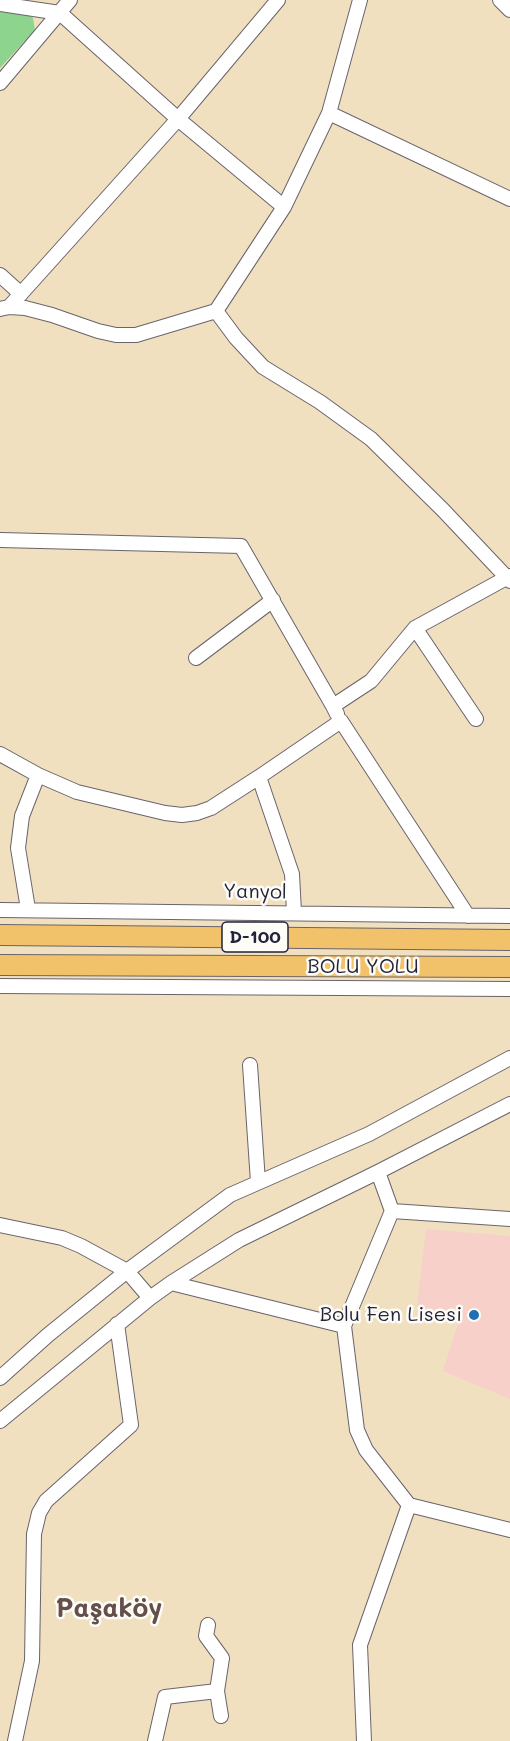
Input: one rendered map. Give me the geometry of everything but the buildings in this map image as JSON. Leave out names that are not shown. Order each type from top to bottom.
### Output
[{"type":"highway","name":"D-100","points":[[0,935],[510,940]]},
{"type":"highway","name":"BOLU YOLU","points":[[0,965],[510,967]]},
{"type":"street","points":[[0,83],[70,0]]},
{"type":"street","points":[[4,308],[21,294],[178,119],[278,0]]},
{"type":"street","points":[[4,308],[25,308],[116,335],[136,335],[216,311],[284,207],[329,113],[360,0]]},
{"type":"street","points":[[500,0],[510,10]]},
{"type":"street","points":[[0,4],[60,13],[178,119],[284,207]]},
{"type":"street","points":[[329,113],[510,199]]},
{"type":"street","points":[[0,274],[21,294]]},
{"type":"street","points":[[216,311],[236,338],[263,367],[320,402],[371,440],[509,578],[415,628],[370,681],[333,706]]},
{"type":"street","points":[[0,540],[241,546],[341,721],[468,916]]},
{"type":"street","points":[[196,658],[273,600]]},
{"type":"street","points":[[415,628],[476,719]]},
{"type":"street","points":[[0,754],[38,775],[86,795],[182,815],[211,808],[341,721]]},
{"type":"street","points":[[28,909],[20,868],[19,840],[22,816],[38,775]]},
{"type":"street","points":[[259,777],[292,874],[294,912]]},
{"type":"street","name":"Yanyol","points":[[0,910],[510,916]]},
{"type":"street","points":[[0,926],[57,935]]},
{"type":"street","points":[[0,986],[510,989]]},
{"type":"street","points":[[0,1378],[48,1335],[127,1271],[230,1195],[369,1134],[510,1058]]},
{"type":"street","points":[[250,1065],[258,1182]]},
{"type":"street","points":[[0,1421],[150,1298],[239,1240],[510,1104]]},
{"type":"street","points":[[378,1172],[393,1211],[344,1326],[357,1430],[366,1450],[409,1505],[510,1530]]},
{"type":"street","points":[[393,1211],[510,1219]]},
{"type":"street","points":[[0,1225],[62,1238],[81,1246],[127,1271],[150,1298]]},
{"type":"street","points":[[171,1283],[344,1326]]},
{"type":"street","points":[[15,1741],[32,1661],[34,1534],[39,1513],[46,1501],[131,1425],[117,1324]]},
{"type":"street","points":[[364,1741],[360,1645],[409,1505]]},
{"type":"street","points":[[208,1625],[206,1636],[222,1658],[217,1691],[221,1716]]},
{"type":"street","points":[[155,1741],[165,1697],[217,1691]]},
{"type":"shaded area","name":"Bolu Fen Lisesi","points":[[426,1229],[510,1236],[510,1399],[443,1371],[458,1324],[417,1306]]},
{"type":"green space","points":[[0,10],[24,11],[33,18],[35,30],[0,68]]},
{"type":"place","name":"Bolu Fen Lisesi","points":[[474,1315]]},
{"type":"district","name":"Paşaköy","points":[[109,1609]]}]
